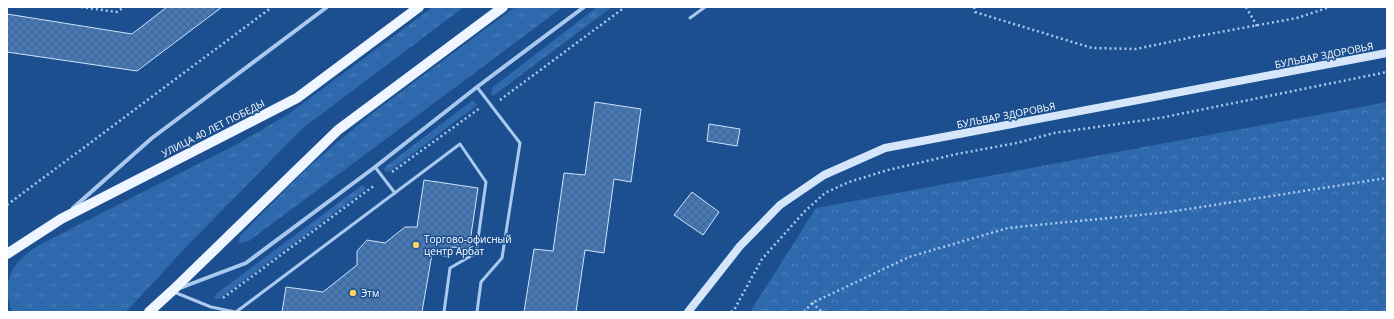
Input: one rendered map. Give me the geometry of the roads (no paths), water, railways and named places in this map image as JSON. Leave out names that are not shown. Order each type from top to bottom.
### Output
[{"type":"main road","name":"УЛИЦА 40 ЛЕТ ПОБЕДЫ","points":[[7,254],[61,219],[297,98],[419,7]]},
{"type":"main road","points":[[149,312],[338,130],[503,7]]},
{"type":"street","points":[[61,219],[152,138],[326,7]]},
{"type":"street","points":[[172,291],[246,263],[375,167],[477,87],[584,7]]},
{"type":"street","name":"БУЛЬВАР ЗДОРОВЬЯ","points":[[688,312],[740,246],[780,205],[824,175],[886,148],[1387,53]]},
{"type":"lane","points":[[690,18],[705,7]]},
{"type":"lane","points":[[477,87],[520,143],[502,258],[481,282],[477,312]]},
{"type":"lane","points":[[172,291],[211,307],[235,312],[460,144],[486,182],[476,253],[450,268],[444,312]]},
{"type":"lane","points":[[375,167],[395,193]]},
{"type":"place","name":"Торгово-офисный центр Арбат","points":[[416,245]]},
{"type":"place","name":"Этм","points":[[353,293]]}]
